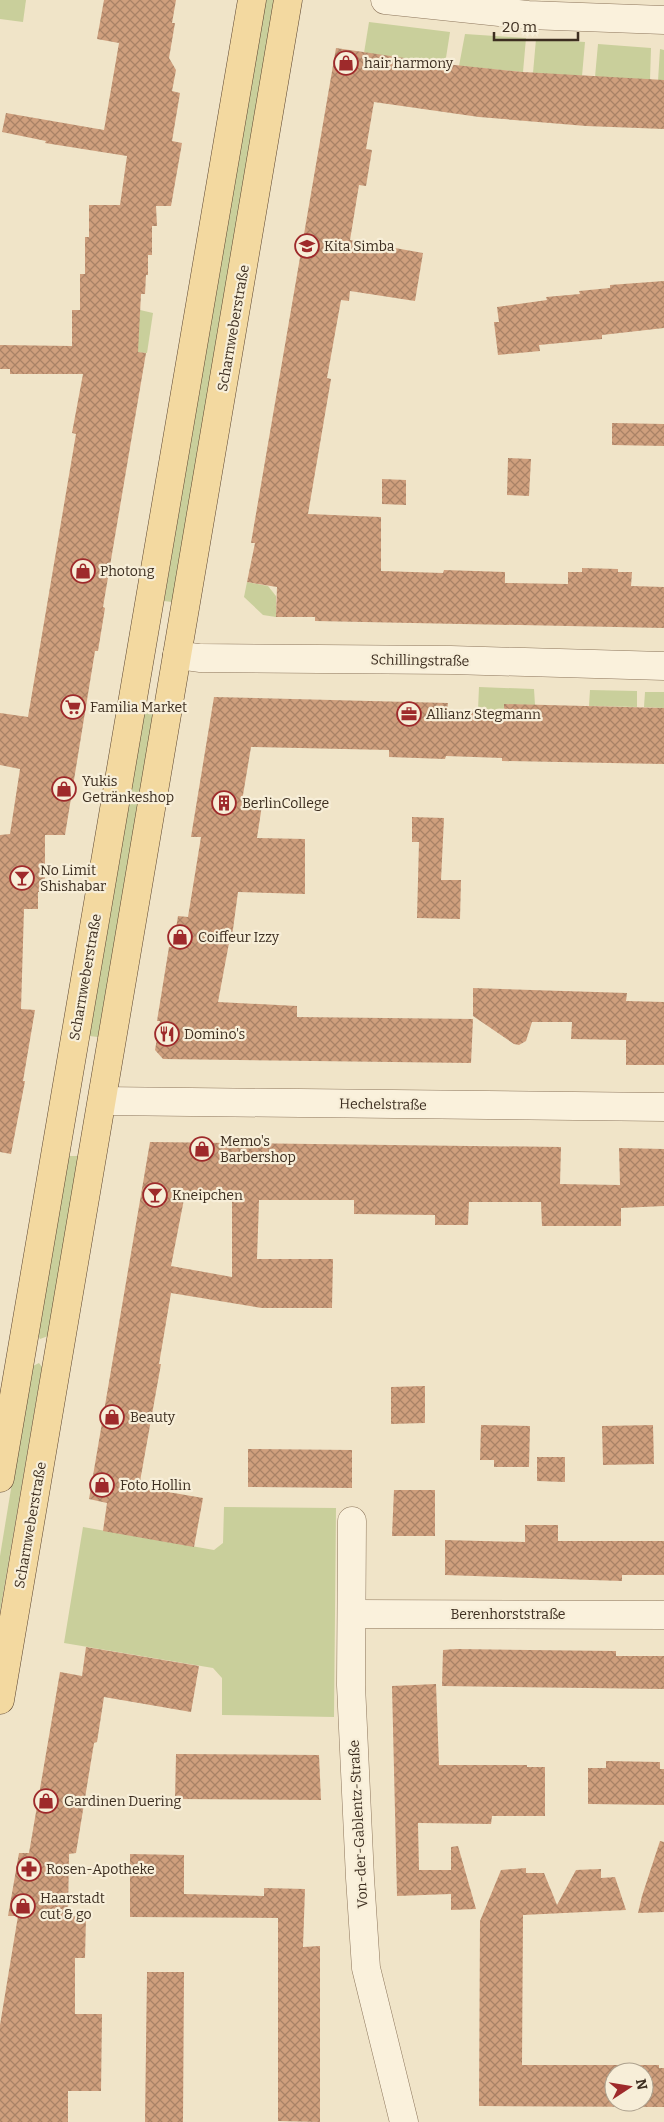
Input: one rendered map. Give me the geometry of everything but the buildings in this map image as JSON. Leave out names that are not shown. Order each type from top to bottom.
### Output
[{"type":"main road","name":"Scharnweberstraße","points":[[0,1478],[252,0]]},
{"type":"main road","name":"Scharnweberstraße","points":[[0,1700],[288,0]]},
{"type":"main road","points":[[141,650],[177,655]]},
{"type":"main road","points":[[65,1098],[102,1100]]},
{"type":"main road","points":[[23,1344],[60,1350]]},
{"type":"street","points":[[385,0],[528,15],[664,20]]},
{"type":"street","name":"Schillingstraße","points":[[177,655],[200,658],[451,660],[664,666]]},
{"type":"street","name":"Hechelstraße","points":[[102,1100],[664,1107]]},
{"type":"street","name":"Von-der-Gablentz-Straße","points":[[352,1520],[352,1715],[366,1968],[404,2122]]},
{"type":"street","name":"Berenhorststraße","points":[[352,1607],[664,1615]]},
{"type":"green space","points":[[0,0],[26,0],[23,22],[0,19]]},
{"type":"green space","points":[[264,0],[274,0],[172,602],[164,601]]},
{"type":"green space","points":[[369,22],[450,32],[445,64],[364,53]]},
{"type":"green space","points":[[465,34],[526,38],[523,72],[459,66]]},
{"type":"green space","points":[[536,39],[585,42],[582,76],[533,73]]},
{"type":"green space","points":[[598,44],[651,48],[650,80],[595,77]]},
{"type":"green space","points":[[660,49],[664,50],[664,81],[658,81]]},
{"type":"green space","points":[[140,310],[153,313],[147,353],[135,352]]},
{"type":"green space","points":[[247,582],[268,586],[276,596],[276,617],[263,615],[244,597]]},
{"type":"green space","points":[[479,687],[534,689],[535,705],[504,704],[504,711],[478,710]]},
{"type":"green space","points":[[590,690],[637,691],[637,707],[589,706]]},
{"type":"green space","points":[[645,692],[664,692],[664,708],[644,707]]},
{"type":"green space","points":[[146,704],[156,706],[98,1037],[89,1036]]},
{"type":"green space","points":[[68,1156],[78,1156],[48,1336],[40,1339],[38,1335]]},
{"type":"green space","points":[[39,1363],[42,1367],[0,1612],[0,1556],[31,1367]]},
{"type":"green space","points":[[224,1507],[336,1508],[334,1717],[222,1715],[222,1678],[213,1668],[64,1643],[83,1527],[214,1550],[223,1543]]},
{"type":"place","name":"hair harmony","points":[[346,63]]},
{"type":"place","name":"Kita Simba","points":[[307,246]]},
{"type":"place","name":"Photong","points":[[83,571]]},
{"type":"place","name":"Familia Market","points":[[73,707]]},
{"type":"place","name":"Allianz Stegmann","points":[[409,714]]},
{"type":"place","name":"Yukis Getränkeshop","points":[[64,789]]},
{"type":"place","name":"BerlinCollege","points":[[224,803]]},
{"type":"place","name":"No Limit Shishabar","points":[[22,878]]},
{"type":"place","name":"Coiffeur Izzy","points":[[180,937]]},
{"type":"place","name":"Domino's","points":[[167,1034]]},
{"type":"place","name":"Memo's Barbershop","points":[[202,1149]]},
{"type":"place","name":"Kneipchen","points":[[155,1195]]},
{"type":"place","name":"Beauty","points":[[112,1417]]},
{"type":"place","name":"Foto Hollin","points":[[102,1485]]},
{"type":"place","name":"Gardinen Duering","points":[[46,1801]]},
{"type":"place","name":"Rosen-Apotheke","points":[[29,1869]]},
{"type":"place","name":"Haarstadt cut & go","points":[[23,1906]]}]
